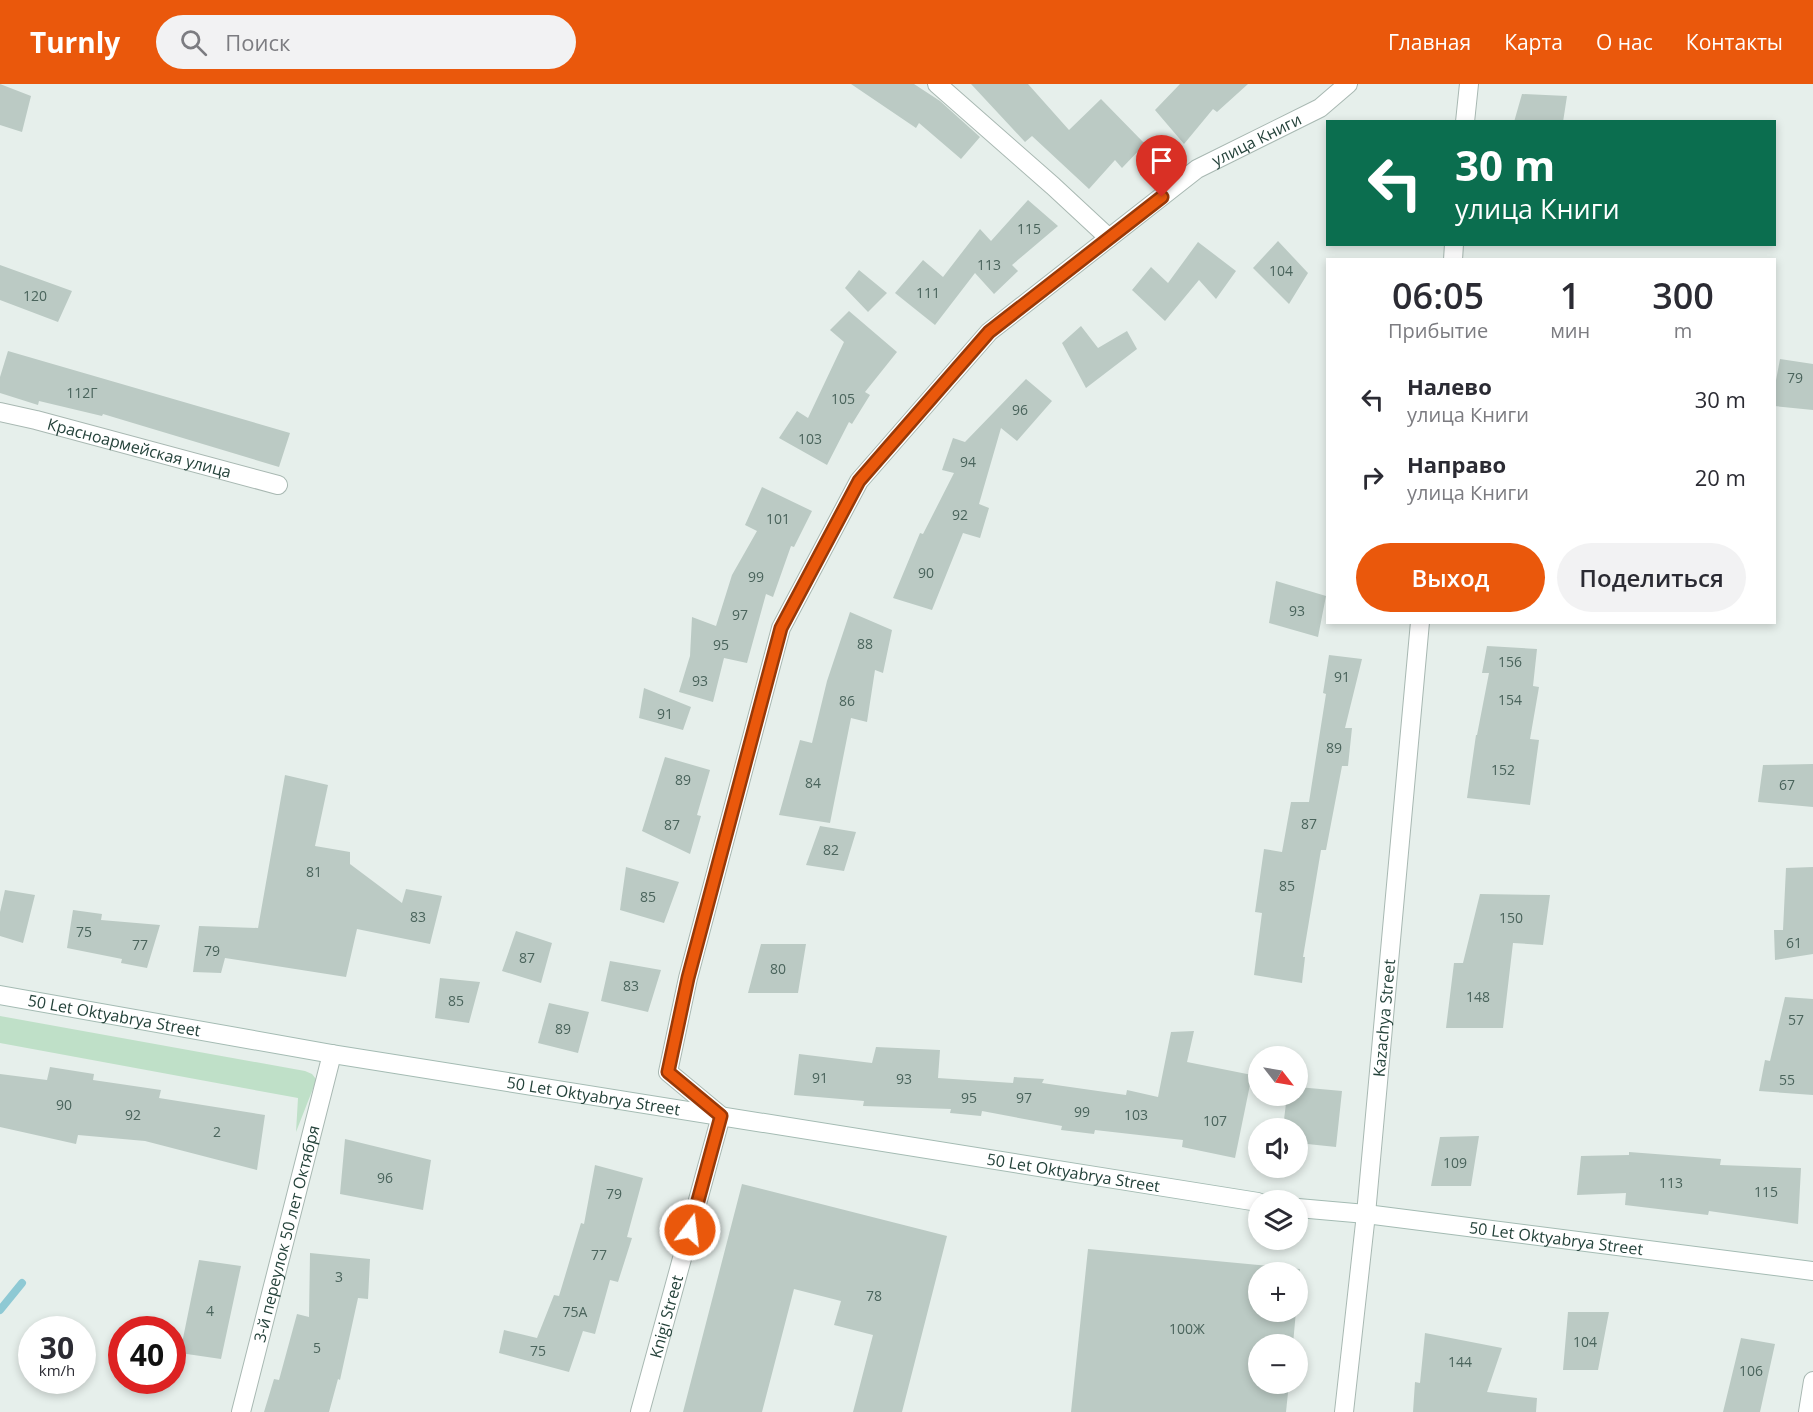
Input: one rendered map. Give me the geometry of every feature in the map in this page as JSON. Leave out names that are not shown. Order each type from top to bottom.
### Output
[{"type":"street","points":[[937,84],[1109,238]]},
{"type":"street","name":"улица Книги","points":[[721,1116],[668,1072],[688,978],[781,628],[859,481],[989,332],[1197,169],[1320,108],[1348,84]]},
{"type":"street","points":[[1465,120],[1469,84]]},
{"type":"street","name":"Красноармейская улица","points":[[0,412],[278,485]]},
{"type":"street","name":"Kazachya Street","points":[[1344,1412],[1366,1214],[1420,624]]},
{"type":"street","name":"50 Let Oktyabrya Street","points":[[0,995],[332,1054],[1248,1200]]},
{"type":"street","name":"3-й переулок 50 лет Октября","points":[[241,1412],[332,1054]]},
{"type":"street","name":"Knigi Street","points":[[640,1412],[721,1116]]},
{"type":"street","name":"50 Let Oktyabrya Street","points":[[1308,1209],[1366,1214],[1813,1270]]},
{"type":"street","points":[[1808,1412],[1813,1381]]},
{"type":"green space","points":[[0,1016],[305,1071],[316,1079],[296,1132],[298,1098],[0,1043]]},
{"type":"building","points":[[0,84],[31,96],[22,132],[0,125]]},
{"type":"building","points":[[851,84],[914,84],[940,101],[980,137],[961,159],[919,123],[916,128]]},
{"type":"building","points":[[971,84],[1028,84],[1069,130],[1101,99],[1145,144],[1122,168],[1115,160],[1089,189],[1032,136],[1025,142]]},
{"type":"building","points":[[1180,84],[1248,84],[1217,112],[1213,109],[1184,144],[1155,110]]},
{"type":"building","points":[[1522,94],[1567,96],[1563,120],[1515,120]]},
{"type":"building","points":[[1028,200],[1058,226],[1012,265],[1018,271],[994,294],[975,273],[935,325],[895,293],[923,260],[943,277],[980,229],[991,241]]},
{"type":"building","points":[[1278,241],[1308,273],[1289,304],[1253,268]]},
{"type":"building","points":[[1198,242],[1236,271],[1216,299],[1199,280],[1165,321],[1132,290],[1151,267],[1168,283]]},
{"type":"building","points":[[0,265],[72,291],[58,322],[0,300]]},
{"type":"building","points":[[859,270],[887,293],[868,312],[845,288]]},
{"type":"building","points":[[849,311],[897,352],[865,392],[870,395],[852,424],[849,422],[827,465],[779,438],[797,411],[808,418],[844,342],[830,330]]},
{"type":"building","points":[[1081,326],[1098,348],[1127,331],[1137,349],[1086,388],[1062,343]]},
{"type":"building","points":[[8,351],[290,433],[279,467],[103,414],[102,416],[39,401],[38,405],[0,393],[0,377]]},
{"type":"building","points":[[1780,359],[1813,364],[1813,410],[1776,406],[1776,380]]},
{"type":"building","points":[[1026,379],[1052,401],[1017,441],[1001,428],[979,504],[989,508],[980,538],[963,533],[932,610],[893,598],[920,533],[923,534],[954,473],[942,470],[953,438],[965,442]]},
{"type":"building","points":[[762,487],[812,511],[794,547],[791,546],[773,597],[766,594],[747,663],[724,658],[713,702],[679,692],[690,656],[692,617],[716,626],[732,575],[757,531],[745,525]]},
{"type":"building","points":[[1276,581],[1326,596],[1318,637],[1269,623]]},
{"type":"building","points":[[850,612],[892,630],[883,673],[875,670],[867,722],[851,718],[830,823],[779,815],[800,740],[812,743],[827,681]]},
{"type":"building","points":[[1487,646],[1537,649],[1533,686],[1539,687],[1530,739],[1539,740],[1530,805],[1467,798],[1476,735],[1489,673],[1482,673]]},
{"type":"building","points":[[1329,655],[1362,659],[1345,728],[1352,728],[1348,766],[1342,766],[1326,850],[1321,850],[1303,957],[1305,957],[1302,983],[1254,975],[1262,913],[1255,912],[1264,849],[1282,852],[1291,802],[1309,802],[1326,694],[1323,693]]},
{"type":"building","points":[[644,688],[691,707],[683,730],[639,718]]},
{"type":"building","points":[[665,757],[710,770],[697,815],[701,816],[690,854],[642,831]]},
{"type":"building","points":[[1813,764],[1813,807],[1758,802],[1763,765]]},
{"type":"building","points":[[285,775],[328,785],[315,846],[350,852],[350,864],[402,903],[406,889],[442,896],[430,944],[357,929],[346,977],[225,958],[221,973],[193,972],[199,926],[258,928]]},
{"type":"building","points":[[820,826],[856,832],[844,871],[806,865]]},
{"type":"building","points":[[626,867],[679,882],[664,923],[620,910]]},
{"type":"building","points":[[1813,867],[1813,954],[1775,960],[1774,930],[1783,930],[1786,868]]},
{"type":"building","points":[[5,890],[35,895],[23,943],[0,936],[0,912]]},
{"type":"building","points":[[1480,894],[1550,895],[1543,945],[1513,943],[1503,1028],[1446,1028],[1454,963],[1463,963]]},
{"type":"building","points":[[73,910],[102,914],[101,920],[160,925],[147,968],[121,963],[122,959],[67,948]]},
{"type":"building","points":[[516,931],[552,943],[541,983],[502,971]]},
{"type":"building","points":[[761,944],[806,944],[798,993],[748,993]]},
{"type":"building","points":[[610,961],[661,970],[648,1012],[601,1001]]},
{"type":"building","points":[[440,978],[480,982],[469,1023],[435,1018]]},
{"type":"building","points":[[1785,997],[1813,999],[1813,1095],[1759,1091],[1765,1060],[1770,1061]]},
{"type":"building","points":[[549,1003],[589,1012],[578,1053],[538,1043]]},
{"type":"building","points":[[1194,1031],[1187,1062],[1248,1074],[1248,1095],[1235,1158],[1182,1147],[1183,1140],[1095,1130],[1094,1134],[1061,1130],[1062,1126],[982,1111],[981,1116],[950,1113],[951,1109],[863,1106],[864,1101],[794,1095],[799,1054],[872,1063],[876,1047],[940,1050],[938,1078],[1013,1083],[1014,1077],[1044,1079],[1042,1083],[1126,1095],[1127,1090],[1158,1097],[1171,1032]]},
{"type":"building","points":[[50,1067],[94,1074],[93,1080],[161,1090],[159,1098],[265,1115],[257,1170],[145,1141],[78,1135],[76,1144],[0,1127],[0,1074],[47,1080]]},
{"type":"building","points":[[1308,1088],[1342,1091],[1336,1147],[1308,1144],[1308,1118],[1284,1118],[1286,1106],[1308,1106]]},
{"type":"building","points":[[1479,1136],[1471,1186],[1431,1186],[1440,1137]]},
{"type":"building","points":[[345,1139],[431,1160],[423,1210],[340,1194]]},
{"type":"building","points":[[1629,1152],[1721,1159],[1720,1165],[1801,1168],[1798,1224],[1709,1211],[1708,1215],[1625,1205],[1626,1193],[1577,1195],[1581,1156],[1629,1155]]},
{"type":"building","points":[[595,1165],[643,1178],[627,1237],[632,1238],[618,1282],[610,1280],[595,1334],[583,1331],[569,1372],[499,1353],[504,1330],[537,1338],[554,1295],[559,1296],[581,1223],[584,1224]]},
{"type":"building","points":[[742,1184],[947,1236],[902,1412],[853,1412],[873,1335],[834,1325],[841,1301],[794,1289],[762,1412],[683,1412]]},
{"type":"building","points":[[1088,1249],[1248,1264],[1248,1322],[1295,1322],[1294,1334],[1248,1334],[1248,1394],[1288,1394],[1286,1412],[1071,1412]]},
{"type":"building","points":[[310,1253],[370,1259],[368,1299],[358,1298],[340,1380],[338,1379],[329,1412],[264,1412],[274,1379],[279,1380],[297,1314],[309,1317]]},
{"type":"building","points":[[199,1260],[241,1266],[221,1359],[186,1354],[186,1324]]},
{"type":"building","points":[[1568,1312],[1609,1312],[1598,1370],[1563,1370]]},
{"type":"building","points":[[1425,1333],[1502,1348],[1487,1392],[1537,1398],[1536,1412],[1413,1412],[1415,1382],[1420,1383]]},
{"type":"building","points":[[1741,1338],[1775,1344],[1760,1412],[1723,1412]]},
{"type":"waterway","points":[[0,1310],[22,1283]]},
{"type":"route","points":[[690,1230],[721,1116],[668,1072],[688,978],[781,628],[859,481],[989,332],[1162,197]]}]
